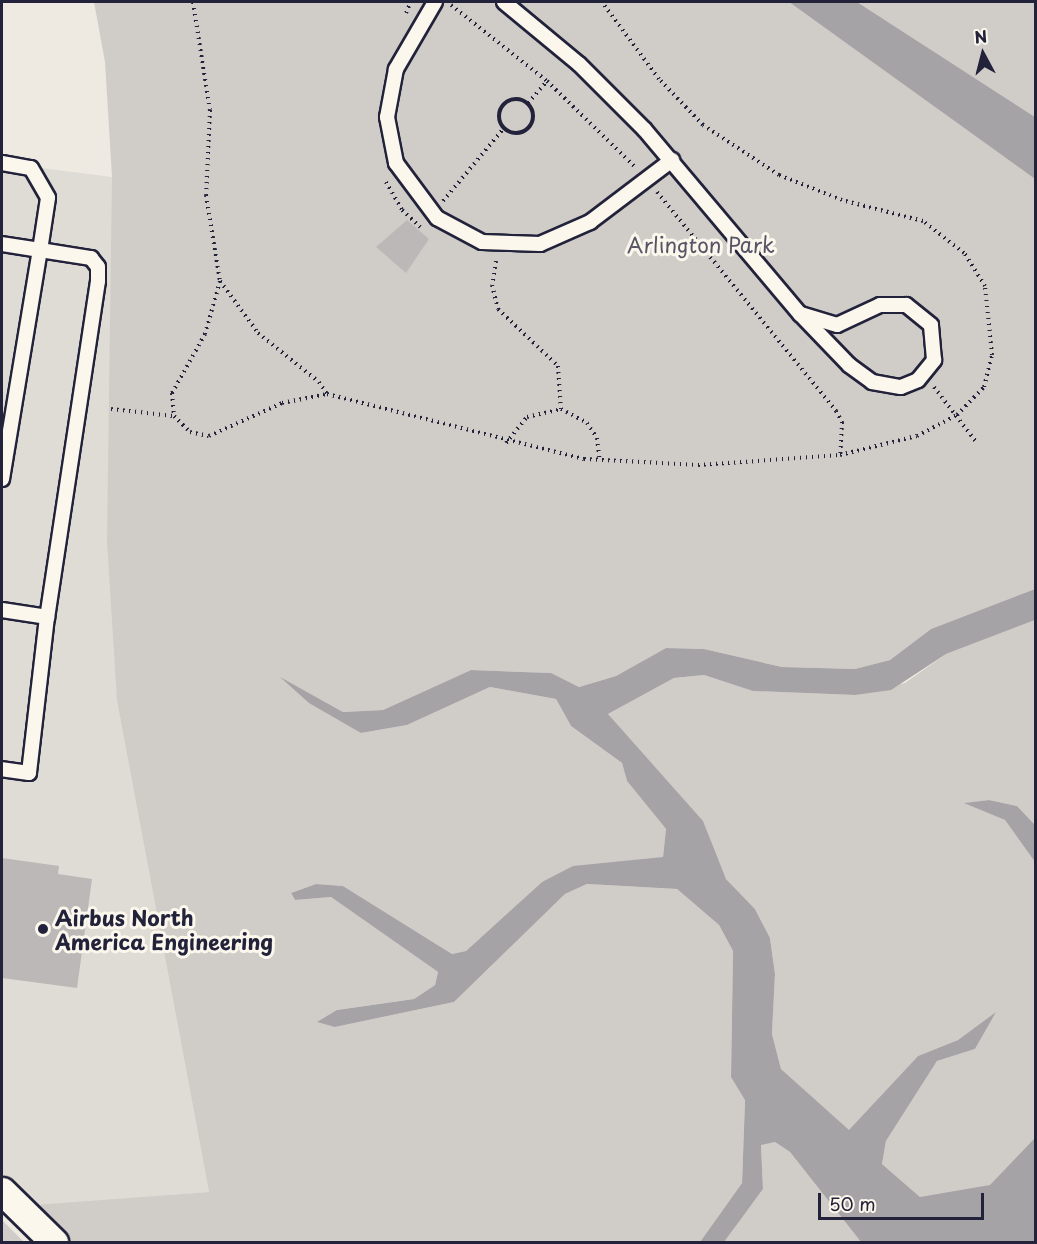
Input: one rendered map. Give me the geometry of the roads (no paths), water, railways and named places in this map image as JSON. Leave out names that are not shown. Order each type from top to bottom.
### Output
[{"type":"street","points":[[2,1191],[54,1242]]},
{"type":"lane","points":[[435,2],[396,69],[387,117],[396,163],[432,213],[482,242],[540,244],[590,222],[672,160]]},
{"type":"lane","points":[[504,2],[579,64],[672,160],[800,314],[872,382],[901,387],[925,374],[936,342],[931,325],[913,307],[880,305],[837,325],[800,314]]},
{"type":"lane","points":[[2,163],[31,168],[48,198],[2,479]]},
{"type":"lane","points":[[2,244],[91,258],[99,267],[47,616],[29,773],[2,769]]},
{"type":"lane","points":[[2,610],[47,616]]},
{"type":"place","name":"Airbus North America Engineering","points":[[43,929]]},
{"type":"park label","name":"Arlington Park","points":[[701,244]]}]
